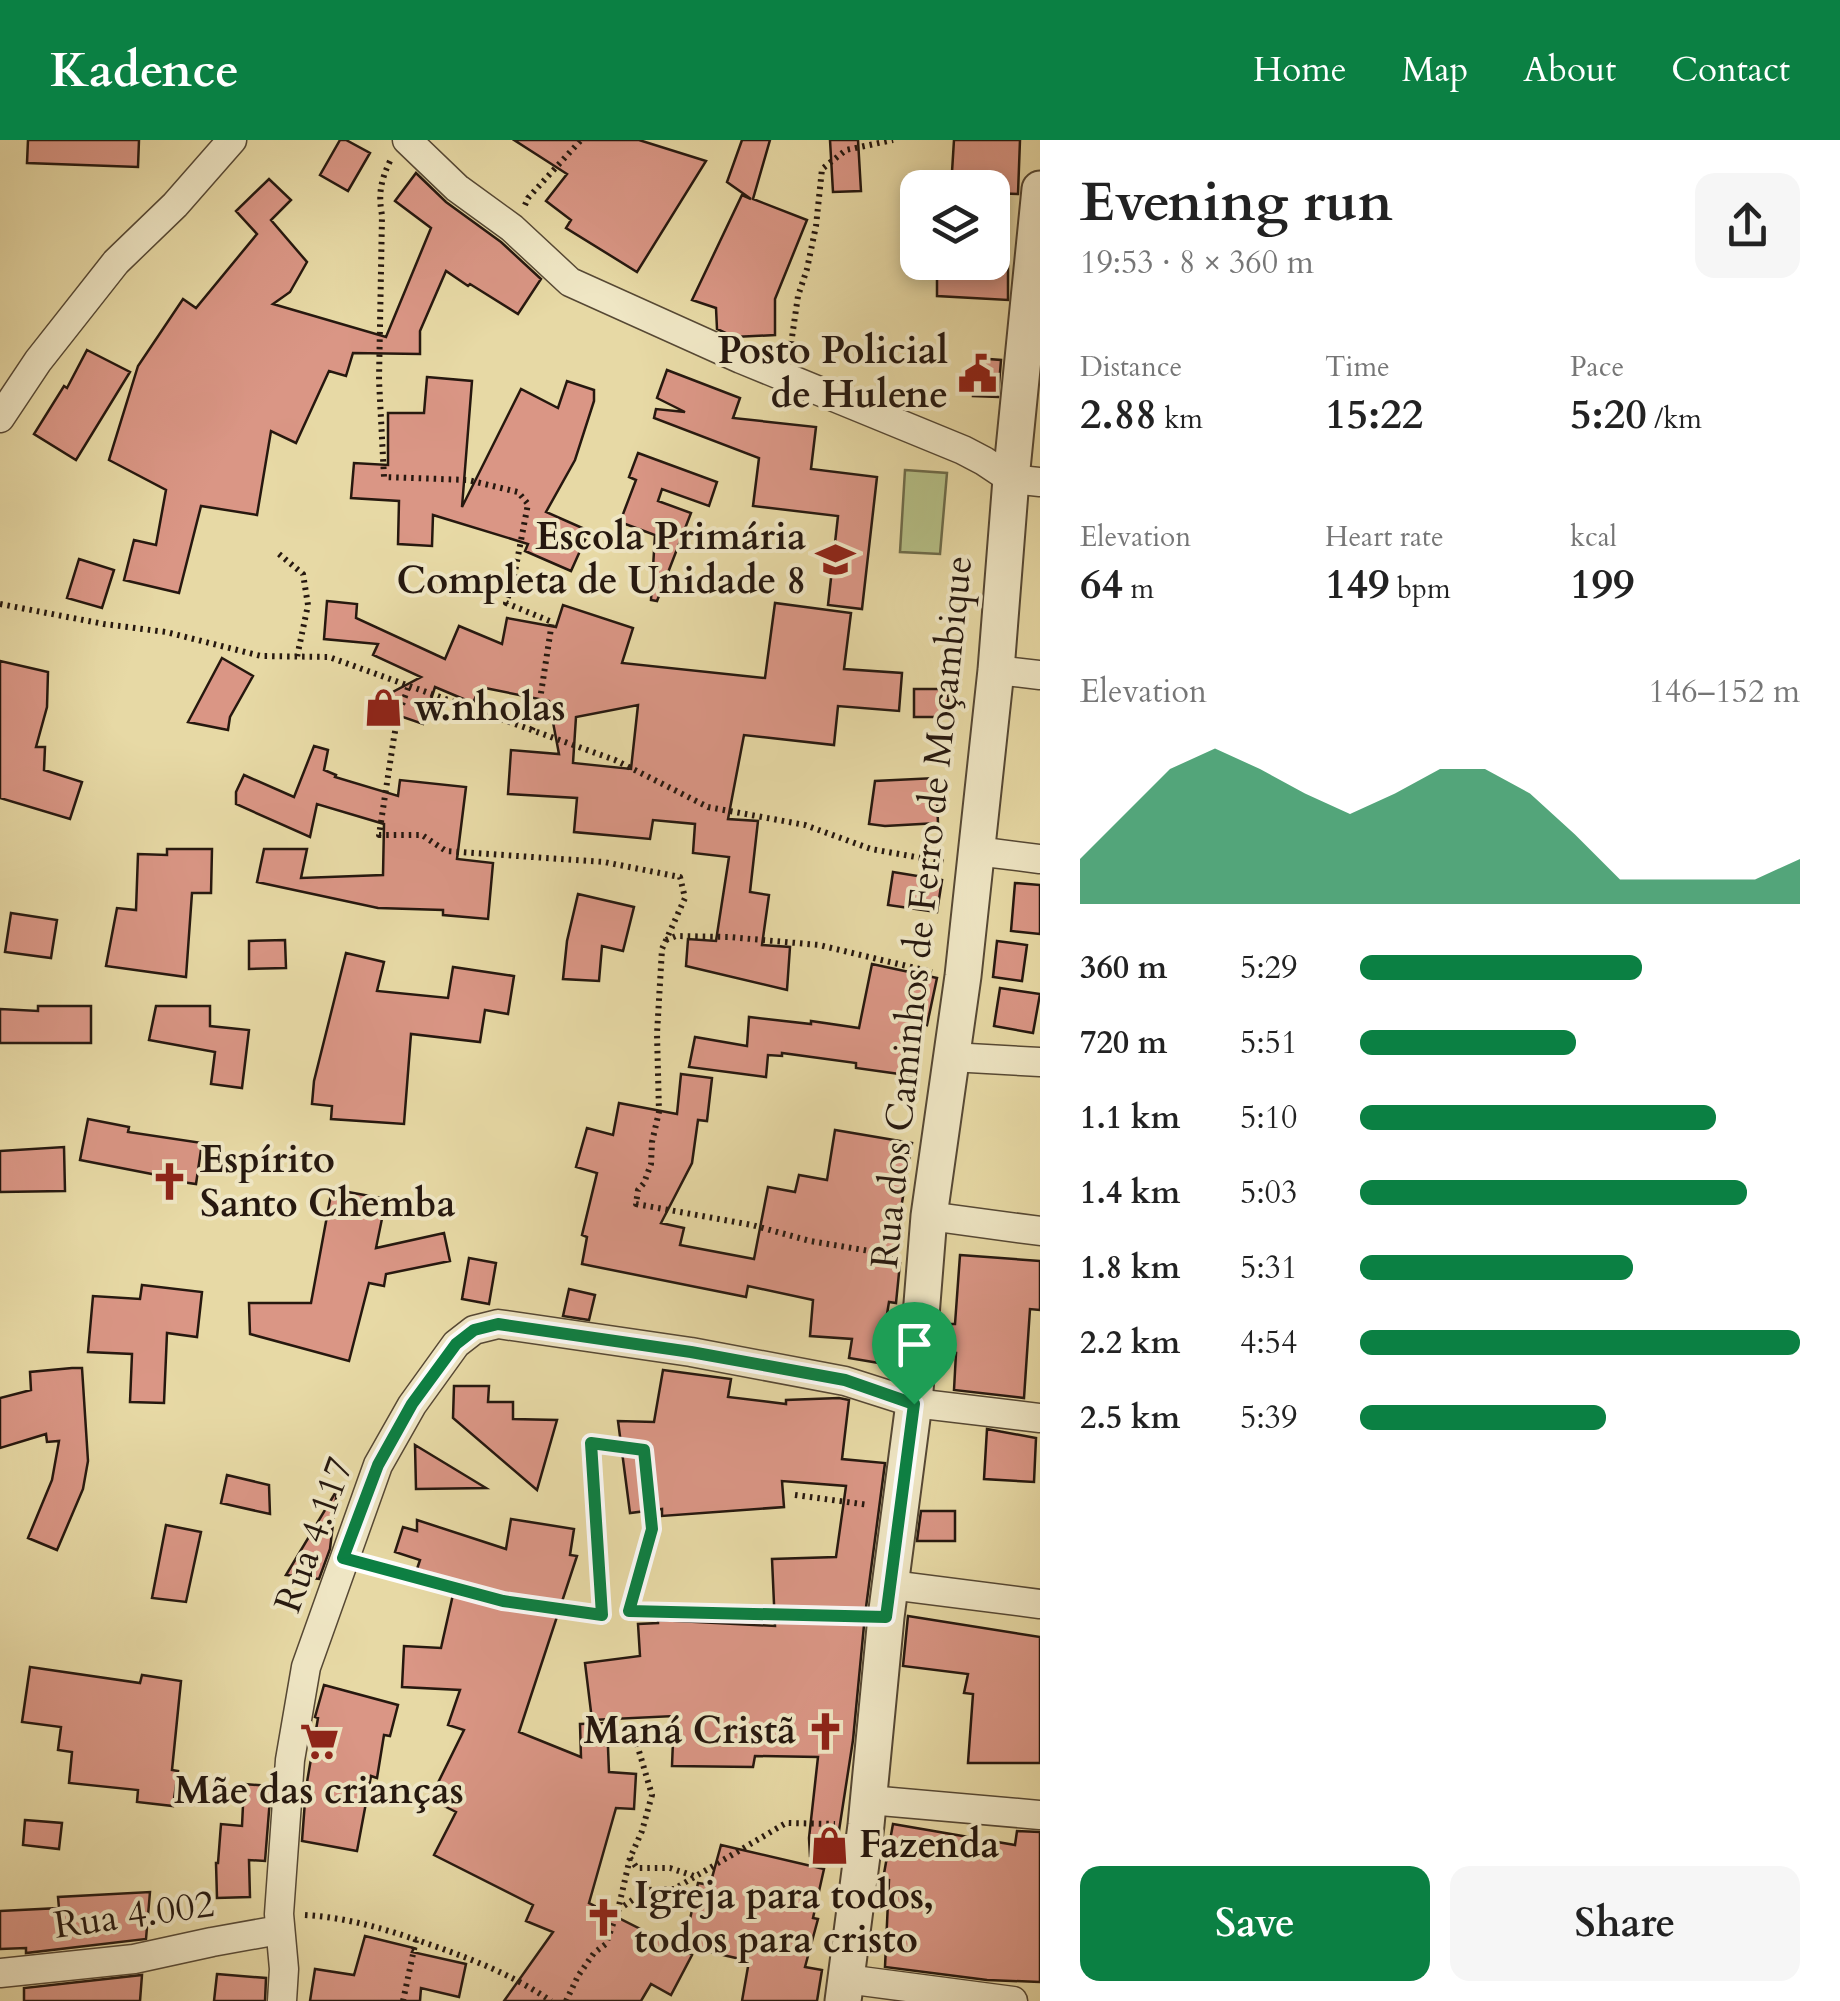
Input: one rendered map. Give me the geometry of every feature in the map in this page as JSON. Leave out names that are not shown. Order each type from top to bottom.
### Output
[{"type":"street","points":[[0,418],[38,361],[116,262],[175,205],[232,140]]},
{"type":"street","points":[[400,147],[512,228],[570,282],[1025,480]]},
{"type":"street","name":"Rua dos Caminhos de Ferro de Moçambique","points":[[845,1990],[914,1404],[929,1216],[963,976],[996,670],[1025,480],[1040,189]]},
{"type":"street","points":[[996,670],[1040,675]]},
{"type":"street","points":[[974,862],[1040,859]]},
{"type":"street","points":[[951,1056],[1040,1062]]},
{"type":"street","points":[[929,1216],[1040,1231]]},
{"type":"street","name":"Rua 4.117","points":[[282,2001],[284,1969],[279,1922],[290,1760],[306,1667],[378,1465],[412,1404],[456,1344],[474,1330],[498,1324],[691,1352],[845,1380],[914,1404],[1040,1418]]},
{"type":"street","points":[[889,1601],[1040,1604]]},
{"type":"street","points":[[868,1812],[1040,1815]]},
{"type":"street","name":"Rua 4.002","points":[[0,1972],[134,1959],[279,1922]]},
{"type":"street","points":[[845,1990],[1013,2001]]},
{"type":"path","points":[[512,228],[528,198],[581,140]]},
{"type":"path","points":[[783,377],[798,296],[808,269],[822,168],[846,150],[893,140]]},
{"type":"path","points":[[400,147],[381,181],[379,380],[384,477],[468,480],[518,492],[528,504],[514,582],[506,603],[552,622],[537,719],[531,731]]},
{"type":"path","points":[[279,554],[304,574],[308,605],[297,657]]},
{"type":"path","points":[[0,604],[166,632],[261,656],[329,657],[615,760],[708,807],[806,825],[871,849],[952,864],[974,862]]},
{"type":"path","points":[[408,688],[396,726],[379,835],[422,835],[446,851],[604,862],[680,877],[685,898],[662,949],[657,1034],[659,1112],[651,1164],[638,1190],[636,1204],[752,1225],[810,1242],[924,1261]]},
{"type":"path","points":[[666,940],[676,936],[729,937],[819,946],[963,976]]},
{"type":"path","points":[[343,1558],[503,1601],[602,1615],[591,1443],[644,1450],[652,1529],[629,1611],[889,1601]]},
{"type":"path","points":[[795,1495],[900,1510]]},
{"type":"path","points":[[566,2001],[594,1953],[606,1944],[652,1795],[636,1741]]},
{"type":"path","points":[[618,1910],[646,1890],[674,1889],[786,1823],[868,1812]]},
{"type":"path","points":[[630,1858],[637,1868],[670,1868],[696,1876]]},
{"type":"path","points":[[279,1922],[334,1917],[368,1924],[489,1966],[551,2001]]},
{"type":"path","points":[[402,2001],[416,1940]]},
{"type":"green space","points":[[905,470],[947,473],[940,554],[900,552]]},
{"type":"building","points":[[28,140],[139,140],[138,167],[27,163]]},
{"type":"building","points":[[340,140],[370,153],[348,191],[320,175]]},
{"type":"building","points":[[514,140],[639,140],[706,161],[637,272],[566,228],[571,220],[546,201],[567,174]]},
{"type":"building","points":[[742,140],[770,140],[753,199],[807,220],[775,299],[775,335],[734,337],[717,329],[716,308],[692,300],[742,195],[751,199],[727,182]]},
{"type":"building","points":[[830,140],[858,140],[861,191],[833,192]]},
{"type":"building","points":[[954,140],[1020,140],[1018,194],[1010,194],[1010,170],[952,170]]},
{"type":"building","points":[[416,173],[541,279],[518,314],[446,271],[420,331],[420,354],[353,353],[346,376],[329,371],[296,443],[271,431],[257,515],[201,506],[179,593],[124,580],[134,540],[156,545],[166,490],[109,460],[138,366],[183,299],[196,308],[257,234],[236,211],[269,179],[291,200],[271,220],[307,262],[290,292],[273,304],[386,337],[431,228],[395,201]]},
{"type":"building","points":[[937,280],[1008,280],[1008,300],[937,296]]},
{"type":"building","points":[[87,350],[130,372],[76,460],[34,434],[64,386],[67,388]]},
{"type":"building","points":[[975,358],[1001,360],[998,397],[973,396]]},
{"type":"building","points":[[667,370],[740,398],[733,418],[816,427],[811,469],[877,477],[862,609],[828,605],[838,516],[753,506],[759,458],[654,418],[656,409],[685,412],[657,398]]},
{"type":"building","points":[[427,377],[472,381],[462,507],[521,389],[558,408],[567,381],[594,390],[575,460],[546,512],[589,531],[571,571],[525,551],[528,544],[433,515],[432,546],[398,544],[399,501],[351,498],[354,463],[388,465],[388,413],[424,413]]},
{"type":"building","points":[[638,453],[717,482],[709,506],[662,489],[658,501],[691,513],[657,601],[651,600],[655,535],[620,522],[636,480],[629,477]]},
{"type":"building","points":[[79,559],[114,570],[102,608],[67,598]]},
{"type":"building","points":[[327,601],[357,604],[356,618],[445,659],[459,626],[502,644],[507,618],[556,627],[563,605],[633,628],[622,663],[765,678],[775,603],[851,613],[844,669],[902,673],[899,711],[838,706],[834,745],[744,735],[728,819],[758,821],[750,892],[769,895],[762,945],[790,947],[787,990],[686,966],[688,939],[716,941],[729,857],[693,853],[695,824],[653,820],[650,839],[574,832],[577,798],[508,794],[511,750],[559,754],[549,701],[480,687],[473,703],[435,687],[423,724],[368,705],[421,677],[373,655],[378,644],[324,639]],"holes":[[[638,705],[631,769],[573,763],[576,717]]]},
{"type":"building","points":[[222,658],[253,676],[230,717],[228,730],[188,722]]},
{"type":"building","points":[[0,661],[48,672],[47,707],[36,747],[45,747],[44,770],[82,782],[70,819],[0,798]]},
{"type":"building","points":[[914,689],[948,689],[948,717],[914,717]]},
{"type":"building","points":[[314,746],[328,750],[324,770],[335,777],[398,796],[400,780],[466,787],[457,859],[493,863],[488,919],[443,915],[443,910],[378,908],[257,882],[264,849],[307,849],[301,878],[383,875],[384,824],[317,804],[310,837],[236,804],[236,792],[244,775],[294,797]]},
{"type":"building","points":[[936,778],[938,823],[869,824],[875,781]]},
{"type":"building","points":[[167,849],[212,849],[211,893],[192,893],[186,977],[106,966],[117,908],[136,910],[138,854],[167,855]]},
{"type":"building","points":[[893,872],[942,880],[937,912],[888,905]]},
{"type":"building","points":[[1015,883],[1040,885],[1040,934],[1011,931]]},
{"type":"building","points":[[578,894],[634,907],[623,951],[602,946],[599,981],[563,979]]},
{"type":"building","points":[[11,913],[57,920],[51,958],[5,952]]},
{"type":"building","points":[[285,940],[286,968],[249,969],[249,941]]},
{"type":"building","points":[[997,941],[1027,945],[1022,981],[993,977]]},
{"type":"building","points":[[346,953],[384,962],[377,991],[448,998],[453,967],[514,976],[508,1014],[485,1010],[480,1042],[411,1034],[404,1124],[331,1119],[332,1106],[312,1104],[314,1081]]},
{"type":"building","points":[[872,964],[937,978],[927,1025],[921,1023],[914,1076],[782,1053],[768,1055],[766,1077],[689,1067],[695,1037],[747,1046],[749,1017],[859,1028]]},
{"type":"building","points":[[1000,988],[1040,994],[1033,1033],[994,1026]]},
{"type":"building","points":[[38,1006],[91,1006],[91,1043],[0,1043],[0,1009],[38,1011]]},
{"type":"building","points":[[156,1006],[210,1006],[210,1026],[249,1030],[242,1088],[211,1084],[215,1052],[149,1040]]},
{"type":"building","points":[[681,1074],[712,1078],[707,1121],[698,1120],[692,1163],[661,1223],[684,1228],[680,1245],[754,1259],[768,1187],[795,1192],[799,1175],[827,1180],[835,1130],[912,1143],[892,1262],[900,1263],[896,1303],[889,1302],[879,1363],[849,1358],[852,1339],[810,1336],[813,1300],[748,1286],[746,1297],[582,1264],[587,1237],[582,1235],[597,1173],[576,1167],[587,1128],[613,1135],[619,1103],[677,1114]]},
{"type":"building","points":[[88,1119],[129,1127],[128,1132],[202,1143],[196,1184],[80,1160]]},
{"type":"building","points":[[64,1147],[65,1191],[0,1192],[0,1151]]},
{"type":"building","points":[[332,1189],[386,1199],[376,1248],[444,1233],[450,1261],[386,1274],[384,1286],[369,1283],[349,1361],[250,1334],[249,1303],[311,1303]]},
{"type":"building","points":[[960,1255],[1040,1261],[1040,1310],[1030,1309],[1024,1398],[954,1390],[956,1353],[944,1352],[946,1324],[955,1324]]},
{"type":"building","points":[[469,1258],[496,1263],[489,1304],[462,1299]]},
{"type":"building","points":[[142,1285],[202,1292],[197,1337],[167,1333],[164,1403],[130,1402],[132,1354],[88,1352],[93,1296],[140,1299]]},
{"type":"building","points":[[569,1289],[595,1295],[589,1320],[563,1316]]},
{"type":"building","points":[[82,1368],[88,1461],[83,1489],[57,1550],[28,1538],[52,1480],[59,1441],[47,1442],[46,1434],[0,1448],[0,1398],[31,1390],[30,1372]]},
{"type":"building","points":[[663,1370],[731,1379],[728,1397],[786,1404],[786,1400],[849,1400],[842,1459],[885,1463],[838,1837],[839,1855],[810,1856],[818,1757],[755,1756],[753,1767],[672,1766],[674,1716],[592,1720],[585,1663],[640,1656],[638,1624],[658,1620],[775,1626],[772,1559],[836,1557],[846,1486],[782,1481],[784,1507],[662,1516],[662,1509],[630,1513],[618,1421],[654,1422]]},
{"type":"building","points":[[454,1386],[489,1386],[488,1402],[513,1402],[513,1419],[557,1420],[537,1490],[453,1418]]},
{"type":"building","points":[[987,1429],[1036,1438],[1034,1482],[984,1479]]},
{"type":"building","points":[[415,1445],[486,1488],[416,1489]]},
{"type":"building","points":[[227,1475],[269,1485],[270,1514],[221,1503]]},
{"type":"building","points":[[337,1490],[330,1549],[319,1579],[286,1575]]},
{"type":"building","points":[[921,1511],[955,1511],[955,1541],[917,1541]]},
{"type":"building","points":[[511,1519],[574,1529],[570,1555],[577,1556],[519,1732],[581,1757],[580,1724],[607,1723],[609,1772],[636,1774],[634,1809],[616,1808],[589,1903],[692,1955],[671,1995],[651,1984],[641,2001],[504,2001],[553,1932],[526,1921],[533,1905],[434,1855],[456,1812],[430,1799],[464,1730],[448,1725],[460,1690],[402,1687],[404,1646],[441,1648],[456,1581],[417,1569],[420,1560],[395,1552],[403,1527],[417,1531],[417,1520],[506,1549]]},
{"type":"building","points":[[166,1525],[201,1532],[186,1602],[152,1598]]},
{"type":"building","points":[[908,1616],[1040,1637],[1040,1763],[968,1763],[973,1694],[964,1693],[968,1674],[903,1666]]},
{"type":"building","points":[[30,1667],[140,1683],[142,1675],[181,1681],[172,1770],[178,1771],[173,1806],[137,1802],[138,1790],[69,1783],[72,1752],[58,1750],[61,1727],[22,1722]]},
{"type":"building","points":[[324,1685],[398,1705],[390,1736],[384,1735],[377,1778],[371,1776],[357,1851],[302,1841],[318,1718],[315,1717]]},
{"type":"building","points":[[244,1784],[271,1786],[265,1861],[249,1860],[250,1897],[217,1898],[221,1824],[242,1826]]},
{"type":"building","points":[[25,1820],[62,1823],[59,1849],[23,1845]]},
{"type":"building","points":[[893,1824],[1015,1845],[1017,1831],[1040,1832],[1040,1982],[987,1980],[885,1967],[889,1880],[883,1879]]},
{"type":"building","points":[[721,1845],[824,1869],[813,1918],[818,1919],[805,1967],[822,1970],[817,2001],[742,2001],[749,1961],[684,1946],[698,1883],[710,1885]]},
{"type":"building","points":[[150,1892],[146,1939],[26,1953],[26,1948],[0,1949],[0,1911],[59,1908],[58,1897]]},
{"type":"building","points":[[365,1936],[466,1964],[459,1997],[421,1988],[420,2001],[310,2001],[315,1969],[354,1975]]},
{"type":"building","points":[[217,1974],[266,1978],[265,2001],[214,2001]]},
{"type":"building","points":[[142,1975],[140,2001],[24,2001],[24,1988]]},
{"type":"place","name":"Posto Policial de Hulene","points":[[978,373]]},
{"type":"place","name":"Escola Primária Completa de Unidade 8","points":[[836,559]]},
{"type":"place","name":"w.nholas","points":[[384,708]]},
{"type":"place","name":"Espírito Santo Chemba","points":[[170,1182]]},
{"type":"place","name":"Maná Cristã","points":[[826,1731]]},
{"type":"place","name":"Mãe das crianças","points":[[319,1742]]},
{"type":"place","name":"Fazenda","points":[[829,1845]]},
{"type":"place","name":"Igreja para todos, todos para cristo","points":[[604,1918]]},
{"type":"route","points":[[498,1324],[691,1352],[845,1380],[914,1404],[886,1617],[629,1611],[652,1529],[644,1450],[591,1443],[602,1615],[503,1601],[343,1558],[378,1465],[412,1404],[456,1344],[474,1330],[498,1324]]}]
